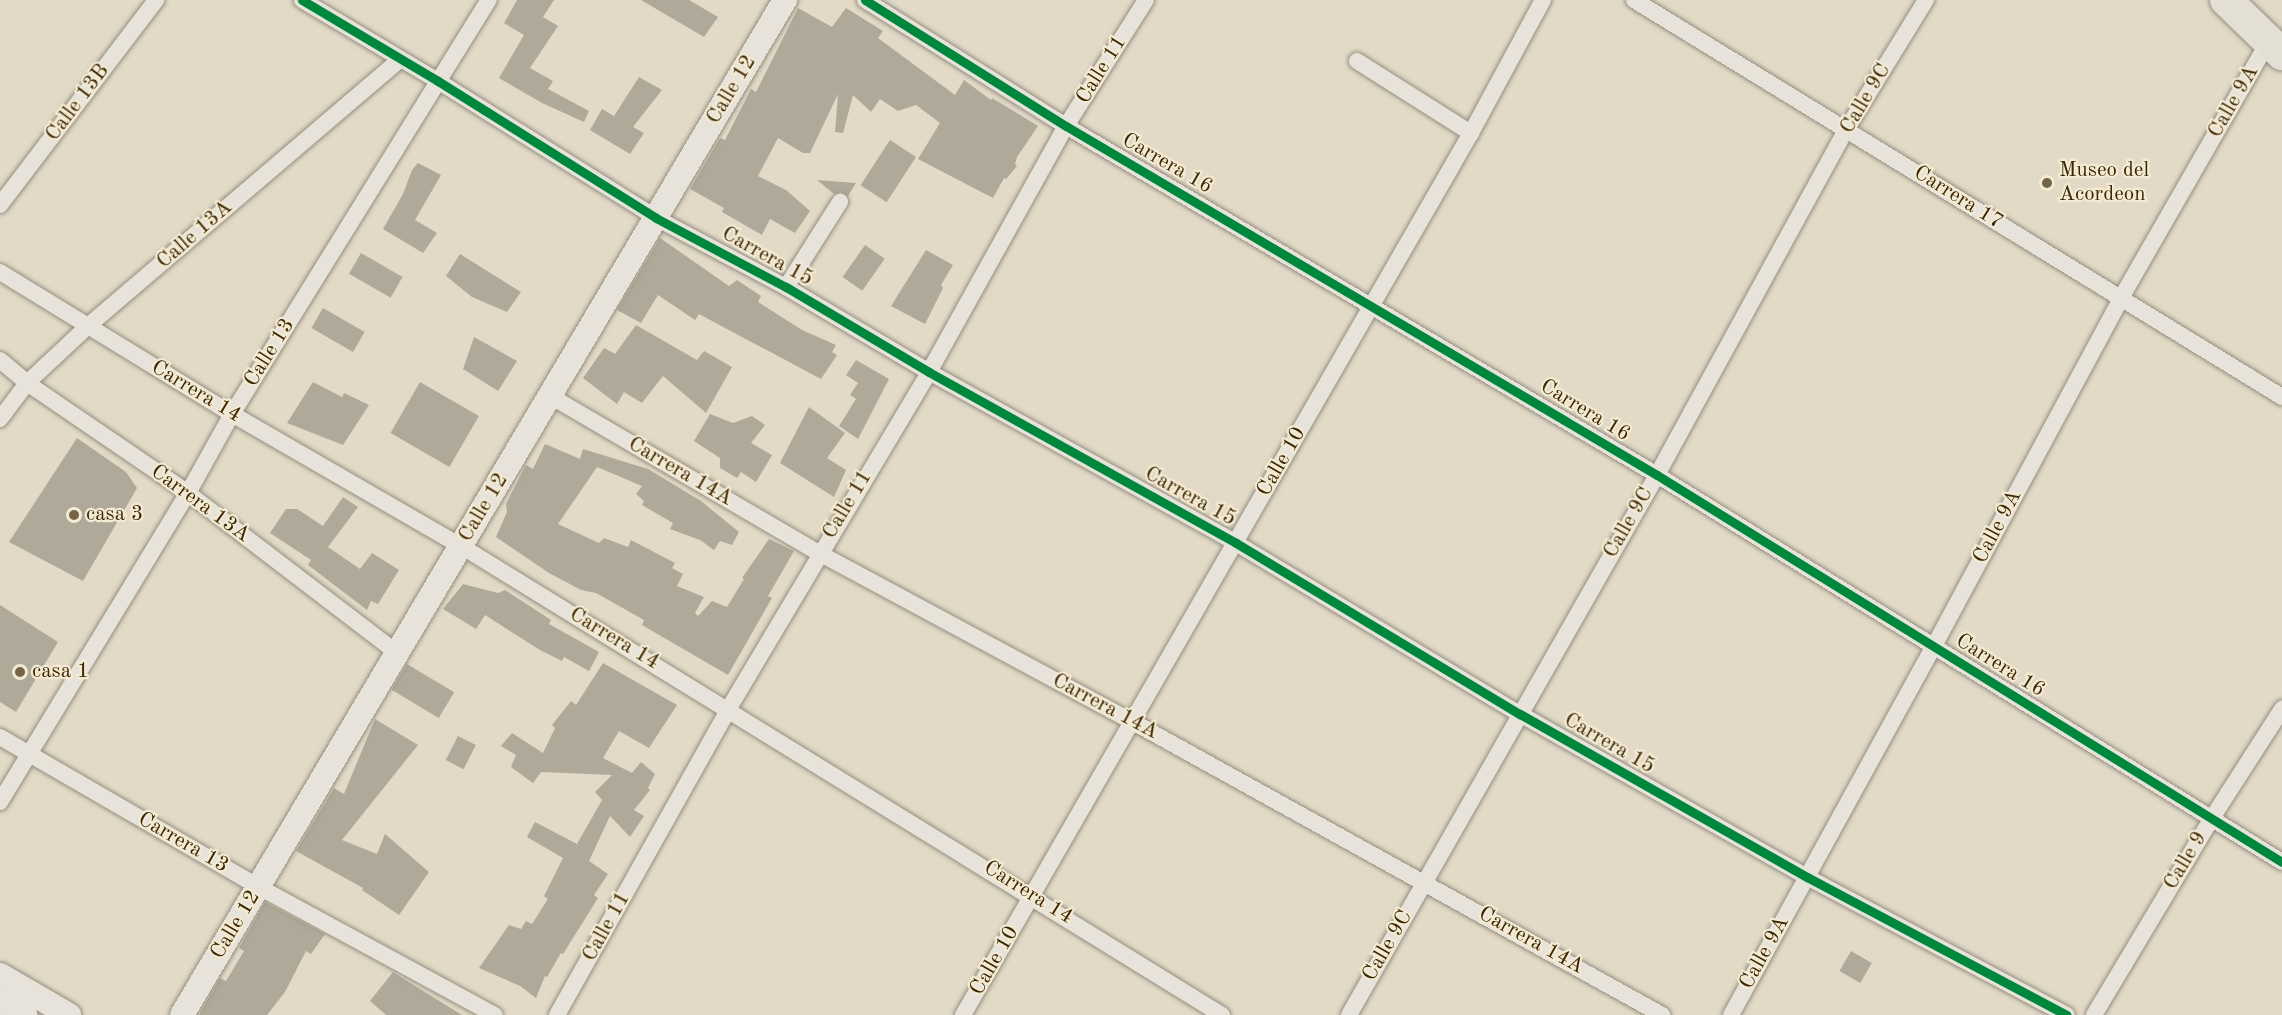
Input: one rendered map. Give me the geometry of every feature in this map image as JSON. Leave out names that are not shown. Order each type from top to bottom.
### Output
[{"type":"highway","points":[[2226,0],[2276,48]]},
{"type":"street","name":"Calle 13B","points":[[0,205],[156,0]]},
{"type":"street","name":"Carrera 15","points":[[302,0],[399,60],[438,81],[656,218],[786,287],[929,372],[1236,543],[1520,714],[1807,877],[2067,1015]]},
{"type":"street","name":"Calle 13","points":[[0,802],[188,493],[232,414],[489,0]]},
{"type":"street","name":"Calle 12","points":[[182,1015],[785,0]]},
{"type":"street","name":"Carrera 16","points":[[865,0],[1066,126],[1373,305],[1657,475],[2282,862]]},
{"type":"street","name":"Calle 11","points":[[557,1015],[729,708],[819,553],[929,372],[1066,126],[1146,0]]},
{"type":"street","name":"Calle 10","points":[[963,1015],[1373,305],[1471,133],[1543,0]]},
{"type":"street","name":"Carrera 17","points":[[1634,0],[2282,397]]},
{"type":"street","name":"Calle 9C","points":[[1349,1015],[1657,475],[1846,130],[1926,0]]},
{"type":"street","name":"Calle 9A","points":[[1731,1015],[1934,646],[2121,298],[2276,48]]},
{"type":"street","name":"Calle 13A","points":[[0,418],[27,383],[88,326],[399,60]]},
{"type":"street","points":[[1357,61],[1471,133]]},
{"type":"street","points":[[786,287],[840,202]]},
{"type":"street","name":"Carrera 14","points":[[0,272],[232,414],[461,546],[729,708],[1222,1015]]},
{"type":"street","name":"Carrera 13A","points":[[0,360],[27,383],[188,493],[397,653]]},
{"type":"street","name":"Carrera 14A","points":[[550,396],[819,553],[1425,882],[1662,1015]]},
{"type":"street","name":"Calle 9","points":[[2094,1015],[2212,818],[2282,709]]},
{"type":"street","name":"Carrera 13","points":[[0,737],[259,886],[495,1015]]},
{"type":"street","points":[[0,975],[69,1015]]},
{"type":"street","points":[[0,1000],[25,1015]]},
{"type":"building","points":[[517,0],[554,0],[543,17],[558,26],[530,68],[553,81],[548,89],[589,111],[584,122],[542,103],[499,78],[524,35],[504,23]]},
{"type":"building","points":[[641,0],[689,0],[718,17],[704,37]]},
{"type":"building","points":[[798,8],[832,27],[846,8],[883,31],[878,38],[955,95],[964,80],[991,100],[992,98],[1038,126],[1017,157],[1015,164],[1017,166],[1006,179],[1004,178],[993,198],[918,159],[940,123],[916,105],[898,111],[880,99],[871,112],[853,95],[843,133],[835,132],[838,94],[810,153],[803,153],[778,138],[758,176],[786,190],[810,211],[795,233],[770,219],[762,235],[722,212],[724,208],[690,189],[720,138],[725,140],[751,89],[756,92]]},
{"type":"building","points":[[639,77],[662,90],[633,127],[644,133],[630,154],[590,130],[602,109],[614,116]]},
{"type":"building","points":[[890,140],[916,157],[887,202],[861,185]]},
{"type":"building","points":[[418,163],[441,175],[415,220],[437,233],[423,253],[383,229],[403,194],[412,170]]},
{"type":"building","points":[[817,180],[856,183],[848,196],[841,192],[834,194]]},
{"type":"building","points":[[660,238],[729,286],[737,280],[761,296],[758,302],[802,330],[836,345],[832,352],[837,355],[821,379],[699,314],[695,320],[658,295],[641,323],[617,310]]},
{"type":"building","points":[[865,245],[885,259],[862,291],[843,277]]},
{"type":"building","points":[[926,250],[953,265],[941,285],[943,288],[925,324],[891,306]]},
{"type":"building","points":[[361,253],[403,277],[391,298],[349,274]]},
{"type":"building","points":[[460,254],[521,292],[507,312],[472,297],[446,276]]},
{"type":"building","points":[[323,308],[365,332],[353,352],[312,328]]},
{"type":"building","points":[[636,325],[697,360],[704,351],[732,367],[706,413],[663,376],[642,403],[624,392],[617,404],[583,378],[604,348],[615,354]]},
{"type":"building","points":[[474,337],[517,361],[498,391],[463,369]]},
{"type":"building","points":[[856,360],[889,379],[858,439],[839,426],[856,399],[850,395],[858,383],[846,375]]},
{"type":"building","points":[[313,382],[342,397],[344,393],[369,405],[343,445],[287,423]]},
{"type":"building","points":[[420,382],[479,416],[449,467],[390,433]]},
{"type":"building","points":[[809,407],[845,433],[827,458],[846,470],[834,497],[780,463]]},
{"type":"building","points":[[710,414],[733,423],[752,416],[765,425],[751,443],[772,455],[756,482],[741,472],[737,478],[720,468],[720,458],[694,441]]},
{"type":"building","name":"casa 3","points":[[77,438],[126,472],[137,488],[83,581],[9,542]]},
{"type":"building","points":[[545,444],[580,459],[583,449],[648,469],[701,501],[739,532],[732,545],[720,541],[714,550],[700,540],[670,529],[673,523],[642,505],[644,501],[636,494],[642,486],[597,467],[558,524],[599,543],[604,538],[628,547],[631,540],[675,563],[672,568],[683,574],[677,586],[704,597],[695,613],[698,616],[712,601],[727,607],[744,579],[742,578],[769,539],[794,551],[768,596],[772,598],[728,675],[642,625],[644,620],[596,593],[581,590],[549,573],[496,537],[507,512],[506,504],[526,465],[533,469]]},
{"type":"building","points":[[343,497],[358,507],[328,547],[360,569],[372,553],[399,570],[378,604],[371,601],[367,610],[308,565],[311,560],[270,533],[286,509],[297,509],[323,526]]},
{"type":"building","points":[[463,584],[498,593],[505,590],[551,620],[549,624],[599,652],[589,671],[564,657],[562,661],[540,650],[485,615],[476,629],[443,609]]},
{"type":"building","name":"casa 1","points":[[0,605],[58,642],[16,712],[0,702]]},
{"type":"building","points":[[603,663],[677,705],[649,748],[619,731],[603,758],[632,773],[641,762],[655,774],[648,788],[650,790],[634,810],[644,816],[630,837],[610,816],[589,861],[608,874],[594,895],[598,898],[563,954],[561,953],[547,977],[545,976],[536,998],[520,986],[479,968],[509,925],[521,929],[526,921],[532,924],[548,899],[544,896],[563,858],[527,837],[535,822],[577,844],[602,800],[595,792],[612,775],[541,772],[533,783],[511,767],[516,755],[501,746],[512,733],[543,753],[555,728],[552,725],[571,701],[576,705]]},
{"type":"building","points":[[407,664],[454,692],[439,718],[392,690]]},
{"type":"building","points":[[375,719],[418,745],[342,840],[377,854],[385,834],[429,872],[399,915],[362,890],[363,888],[296,851],[334,788],[344,794]]},
{"type":"building","points":[[458,736],[476,745],[464,769],[446,760]]},
{"type":"building","points":[[265,902],[325,934],[311,954],[306,951],[285,992],[267,1015],[199,1015],[220,978],[226,981],[244,951],[239,948]]},
{"type":"building","points":[[1851,951],[1872,963],[1860,983],[1840,971]]},
{"type":"building","points":[[393,972],[462,1015],[386,1015],[370,1001]]},
{"type":"cycle path","points":[[302,0],[438,81],[656,218],[786,287],[929,372],[1236,543],[1520,714],[1807,877],[2067,1015]]},
{"type":"cycle path","points":[[865,0],[1066,126],[1657,475],[2282,862]]},
{"type":"place","name":"Museo del Acordeon","points":[[2047,183]]},
{"type":"place","name":"casa 3","points":[[74,515]]},
{"type":"place","name":"casa 1","points":[[20,672]]}]
